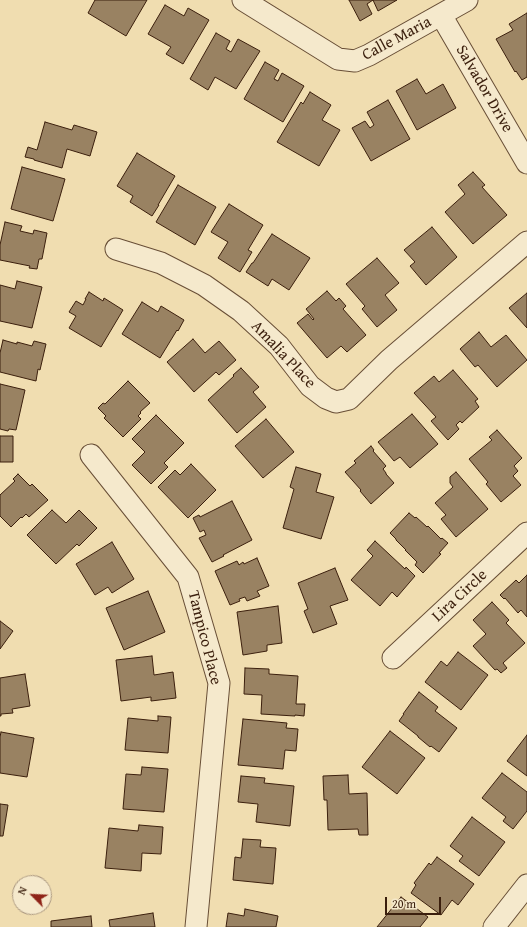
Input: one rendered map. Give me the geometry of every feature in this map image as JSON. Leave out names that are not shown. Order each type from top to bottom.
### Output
[{"type":"street","name":"Calle Maria","points":[[243,0],[338,59],[355,61],[369,55],[467,0]]},
{"type":"street","name":"Salvador Drive","points":[[441,15],[527,163]]},
{"type":"street","name":"Amalia Place","points":[[116,249],[161,263],[204,285],[241,311],[279,346],[310,386],[326,398],[336,402],[349,399],[389,360],[527,242]]},
{"type":"street","name":"Tampico Place","points":[[90,455],[188,577],[219,683],[196,927]]},
{"type":"street","name":"Lira Circle","points":[[393,658],[527,533]]},
{"type":"street","points":[[494,927],[527,885]]},
{"type":"building","points":[[95,0],[147,0],[126,36],[88,13]]},
{"type":"building","points":[[349,0],[373,0],[367,4],[372,14],[360,21]]},
{"type":"building","points":[[373,0],[397,0],[378,11]]},
{"type":"building","points":[[165,5],[184,16],[188,8],[209,20],[183,64],[166,54],[171,47],[148,34]]},
{"type":"building","points":[[527,13],[527,77],[522,80],[516,71],[515,72],[496,39],[513,30],[509,24]]},
{"type":"building","points":[[216,33],[230,41],[226,49],[231,52],[238,39],[260,51],[236,89],[215,77],[208,90],[190,79]]},
{"type":"building","points":[[265,62],[279,70],[274,79],[278,81],[282,73],[304,86],[283,122],[244,99]]},
{"type":"building","points":[[417,79],[426,94],[443,84],[456,108],[417,130],[396,91]]},
{"type":"building","points":[[310,92],[331,105],[322,120],[340,130],[319,166],[277,142],[301,102],[303,104]]},
{"type":"building","points":[[388,100],[410,139],[371,161],[352,128],[365,121],[370,128],[374,125],[367,112]]},
{"type":"building","points":[[45,122],[72,130],[74,125],[97,132],[90,156],[67,149],[62,168],[25,157],[28,147],[37,150]]},
{"type":"building","points":[[137,153],[175,176],[152,216],[130,202],[133,196],[117,186]]},
{"type":"building","points":[[22,167],[65,179],[53,221],[11,209]]},
{"type":"building","points":[[473,172],[485,185],[482,187],[507,215],[473,244],[445,212],[465,194],[458,185]]},
{"type":"building","points":[[178,185],[216,207],[195,245],[156,222]]},
{"type":"building","points":[[229,204],[263,225],[248,250],[252,252],[240,272],[218,258],[228,242],[211,232]]},
{"type":"building","points":[[5,222],[22,226],[20,231],[33,234],[34,230],[47,233],[42,259],[39,259],[37,269],[29,268],[30,266],[0,260],[0,245]]},
{"type":"building","points":[[432,227],[457,257],[426,285],[410,266],[415,262],[404,250]]},
{"type":"building","points":[[272,234],[310,258],[289,290],[272,279],[268,286],[246,272]]},
{"type":"building","points":[[377,258],[399,283],[385,295],[397,310],[377,327],[362,309],[365,306],[346,284]]},
{"type":"building","points":[[17,281],[42,287],[32,328],[0,321],[0,285],[15,289]]},
{"type":"building","points":[[327,291],[336,301],[339,298],[346,306],[343,309],[366,335],[347,352],[341,346],[327,358],[297,323],[308,314],[313,320],[314,319],[306,309]]},
{"type":"building","points":[[89,292],[103,301],[104,298],[123,310],[101,347],[69,328],[76,316],[69,312],[76,301],[83,305]]},
{"type":"building","points":[[527,293],[527,328],[509,308]]},
{"type":"building","points":[[142,302],[158,312],[161,306],[184,320],[160,358],[122,334]]},
{"type":"building","points":[[479,332],[491,347],[506,335],[527,360],[497,387],[478,365],[475,367],[460,349]]},
{"type":"building","points":[[193,339],[205,353],[219,341],[236,360],[219,375],[216,372],[194,392],[167,362]]},
{"type":"building","points":[[3,340],[32,346],[34,341],[46,344],[40,370],[38,369],[36,381],[0,372],[0,353]]},
{"type":"building","points":[[241,368],[259,387],[253,392],[266,407],[237,433],[208,400]]},
{"type":"building","points":[[453,370],[478,399],[475,401],[479,407],[462,423],[460,421],[456,425],[459,429],[448,440],[431,421],[436,417],[414,393],[434,376],[439,382]]},
{"type":"building","points":[[128,381],[150,403],[140,412],[141,413],[138,416],[141,419],[123,437],[104,418],[106,416],[98,408],[103,403],[105,404]]},
{"type":"building","points":[[0,384],[25,390],[16,430],[9,429],[8,431],[0,429]]},
{"type":"building","points":[[412,414],[438,444],[410,468],[400,457],[394,461],[378,442]]},
{"type":"building","points":[[156,415],[184,443],[164,463],[168,467],[151,484],[132,465],[145,452],[132,439]]},
{"type":"building","points":[[266,419],[294,452],[263,478],[235,446]]},
{"type":"building","points":[[497,430],[522,458],[514,466],[518,471],[513,476],[521,485],[501,502],[486,484],[488,482],[469,459],[492,440],[489,437]]},
{"type":"building","points":[[0,436],[13,436],[13,462],[0,462]]},
{"type":"building","points":[[371,446],[374,450],[373,451],[386,466],[383,469],[394,483],[371,504],[345,472],[356,463],[354,461]]},
{"type":"building","points":[[191,464],[216,490],[188,518],[158,487],[175,470],[180,475]]},
{"type":"building","points":[[296,467],[321,474],[316,492],[334,497],[321,539],[283,528],[294,489],[290,487]]},
{"type":"building","points":[[456,472],[488,509],[456,537],[441,519],[446,515],[435,503],[453,487],[450,483],[450,477]]},
{"type":"building","points":[[18,474],[30,486],[32,484],[48,500],[29,517],[26,514],[11,527],[0,516],[0,495],[15,481],[13,479]]},
{"type":"building","points":[[232,501],[252,540],[212,562],[199,538],[206,535],[204,530],[200,532],[193,518],[199,515],[200,517]]},
{"type":"building","points":[[52,510],[66,523],[79,510],[97,528],[79,546],[77,544],[56,564],[27,535]]},
{"type":"building","points":[[409,513],[427,527],[428,526],[441,539],[442,538],[448,543],[439,553],[441,554],[423,573],[415,565],[417,562],[390,533]]},
{"type":"building","points":[[375,541],[405,569],[406,567],[415,576],[397,597],[392,592],[380,606],[351,580],[373,556],[367,550]]},
{"type":"building","points":[[112,542],[134,579],[112,593],[108,587],[95,595],[76,564]]},
{"type":"building","points":[[257,558],[269,586],[257,591],[260,596],[247,601],[245,597],[230,605],[215,571],[237,561],[239,565],[243,562],[244,564]]},
{"type":"building","points":[[335,568],[348,600],[330,606],[337,624],[313,633],[304,611],[308,609],[298,583]]},
{"type":"building","points":[[527,575],[527,617],[521,610],[518,613],[505,598],[504,599],[500,595],[516,580],[519,583]]},
{"type":"building","points":[[148,591],[165,632],[124,650],[106,608]]},
{"type":"building","points":[[492,602],[509,620],[506,623],[525,643],[503,663],[507,668],[501,673],[497,669],[495,670],[473,646],[486,634],[473,620]]},
{"type":"building","points":[[278,606],[282,643],[267,645],[267,651],[243,655],[237,612]]},
{"type":"building","points":[[0,621],[13,631],[0,649]]},
{"type":"building","points":[[458,652],[488,675],[461,710],[425,682],[441,661],[447,666]]},
{"type":"building","points":[[152,656],[154,675],[173,672],[176,698],[151,701],[151,697],[121,701],[116,660]]},
{"type":"building","points":[[245,668],[269,669],[269,674],[298,676],[296,704],[305,704],[304,716],[261,714],[262,695],[244,694]]},
{"type":"building","points":[[25,674],[30,706],[12,709],[13,713],[1,714],[0,716],[0,678]]},
{"type":"building","points":[[419,692],[438,707],[435,711],[457,728],[439,752],[431,746],[430,747],[399,721]]},
{"type":"building","points":[[158,716],[171,717],[168,753],[125,750],[128,718],[158,721]]},
{"type":"building","points":[[243,719],[287,723],[286,728],[298,729],[296,751],[285,750],[283,769],[238,765]]},
{"type":"building","points":[[390,731],[425,758],[397,794],[362,767]]},
{"type":"building","points":[[1,732],[34,738],[27,777],[0,773]]},
{"type":"building","points":[[527,735],[527,776],[507,761]]},
{"type":"building","points":[[142,767],[168,769],[164,812],[123,809],[126,774],[141,775]]},
{"type":"building","points":[[502,773],[527,792],[527,811],[513,829],[503,821],[506,817],[482,798]]},
{"type":"building","points":[[348,775],[349,794],[367,793],[368,835],[359,835],[358,829],[328,830],[327,800],[324,800],[323,776]]},
{"type":"building","points":[[241,776],[265,778],[264,783],[294,786],[290,826],[256,822],[258,804],[238,802]]},
{"type":"building","points":[[0,804],[8,805],[3,836],[0,836]]},
{"type":"building","points":[[472,817],[505,842],[479,876],[459,861],[463,856],[450,846]]},
{"type":"building","points":[[139,825],[163,827],[161,854],[142,853],[141,871],[105,868],[109,828],[138,831]]},
{"type":"building","points":[[243,839],[261,840],[260,847],[276,848],[273,884],[233,880],[235,857],[241,858]]},
{"type":"building","points":[[437,857],[474,884],[458,905],[452,900],[441,915],[411,893],[416,885],[414,883],[429,863],[431,865]]},
{"type":"building","points":[[401,897],[428,917],[420,927],[377,927]]},
{"type":"building","points":[[245,909],[278,916],[276,927],[226,927],[228,913],[244,916]]},
{"type":"building","points":[[153,913],[155,927],[110,927],[109,920]]},
{"type":"building","points":[[91,916],[92,927],[51,927],[51,921]]}]
